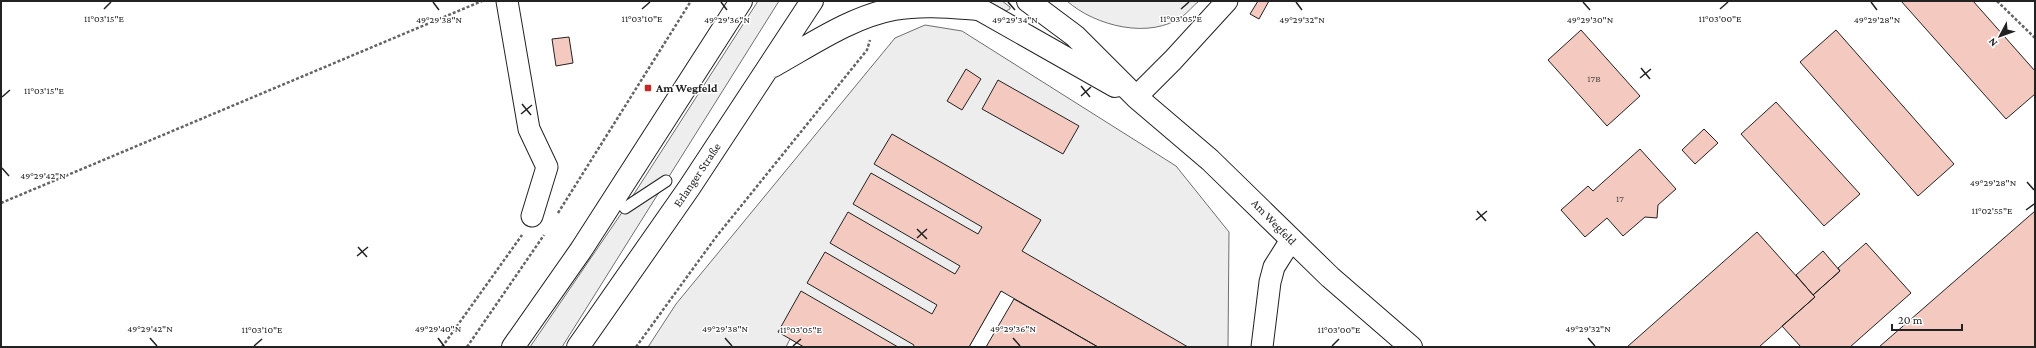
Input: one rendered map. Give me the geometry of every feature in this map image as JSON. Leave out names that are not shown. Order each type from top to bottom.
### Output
[{"type":"main road","points":[[513,347],[581,250],[741,1]]},
{"type":"main road","name":"Erlanger Straße","points":[[578,347],[689,188],[812,1]]},
{"type":"main road","name":"Am Wegfeld","points":[[1028,1],[1075,36],[1136,97],[1210,160],[1291,240],[1352,296],[1411,347]]},
{"type":"main road","points":[[770,67],[846,26],[866,17],[893,9],[972,5]]},
{"type":"main road","name":"Am Wegfeld","points":[[972,5],[1136,97]]},
{"type":"street","points":[[506,1],[529,129],[547,167],[532,216]]},
{"type":"street","points":[[1136,97],[1173,60],[1227,1]]},
{"type":"street","points":[[1262,347],[1270,282],[1274,267],[1291,240]]},
{"type":"lane","points":[[625,208],[666,181]]},
{"type":"path","points":[[1,203],[482,1]]},
{"type":"path","points":[[554,219],[691,1]]},
{"type":"path","points":[[1998,1],[2035,38]]},
{"type":"path","points":[[636,347],[716,237],[868,50],[870,40],[869,32]]},
{"type":"path","points":[[442,347],[522,236],[532,216]]},
{"type":"path","points":[[467,347],[545,232]]},
{"type":"shaded area","points":[[758,1],[779,1],[562,347],[530,347],[625,208]]},
{"type":"shaded area","points":[[988,1],[1002,1],[1010,7],[1010,9],[1006,11]]},
{"type":"shaded area","points":[[1067,1],[1199,1],[1183,16],[1170,23],[1155,27],[1139,28],[1123,27],[1107,23],[1079,10]]},
{"type":"shaded area","points":[[925,25],[962,31],[1176,166],[1229,232],[1228,347],[1188,347],[1001,291],[969,347],[804,347],[790,339],[786,347],[648,347],[676,304],[895,38]]},
{"type":"building","points":[[1258,1],[1269,1],[1259,19],[1250,14]]},
{"type":"building","points":[[1901,1],[1973,1],[2035,71],[2035,94],[2006,119]]},
{"type":"building","points":[[1581,30],[1640,96],[1607,126],[1548,60]]},
{"type":"building","points":[[1836,30],[1954,164],[1918,196],[1800,62]]},
{"type":"building","points":[[569,37],[573,63],[556,66],[552,39]]},
{"type":"building","points":[[966,69],[981,79],[962,110],[947,101]]},
{"type":"building","points":[[998,80],[1079,126],[1063,154],[982,109]]},
{"type":"building","points":[[1776,102],[1860,194],[1824,226],[1741,134]]},
{"type":"building","points":[[1704,129],[1718,143],[1695,164],[1682,150]]},
{"type":"building","points":[[892,134],[1041,220],[1022,251],[1188,347],[1098,347],[1001,291],[969,347],[913,347],[914,345],[807,283],[825,252],[932,314],[937,305],[830,243],[848,212],[955,274],[960,266],[853,204],[871,173],[978,234],[982,227],[874,164]]},
{"type":"building","points":[[1640,149],[1676,189],[1658,205],[1657,218],[1645,217],[1623,236],[1607,218],[1585,237],[1561,210],[1588,186],[1593,191]]},
{"type":"building","points":[[2035,211],[2035,347],[1879,347]]},
{"type":"building","points":[[1757,232],[1815,297],[1759,347],[1627,347]]},
{"type":"building","points":[[1866,243],[1911,293],[1850,347],[1801,347],[1782,326],[1815,297],[1813,295],[1840,271],[1838,268]]},
{"type":"building","points":[[1823,251],[1840,271],[1813,295],[1796,275]]},
{"type":"building","points":[[801,291],[898,347],[804,347],[778,332]]},
{"type":"building","points":[[1014,299],[1098,347],[986,347]]},
{"type":"place","name":"Am Wegfeld","points":[[648,88]]}]
